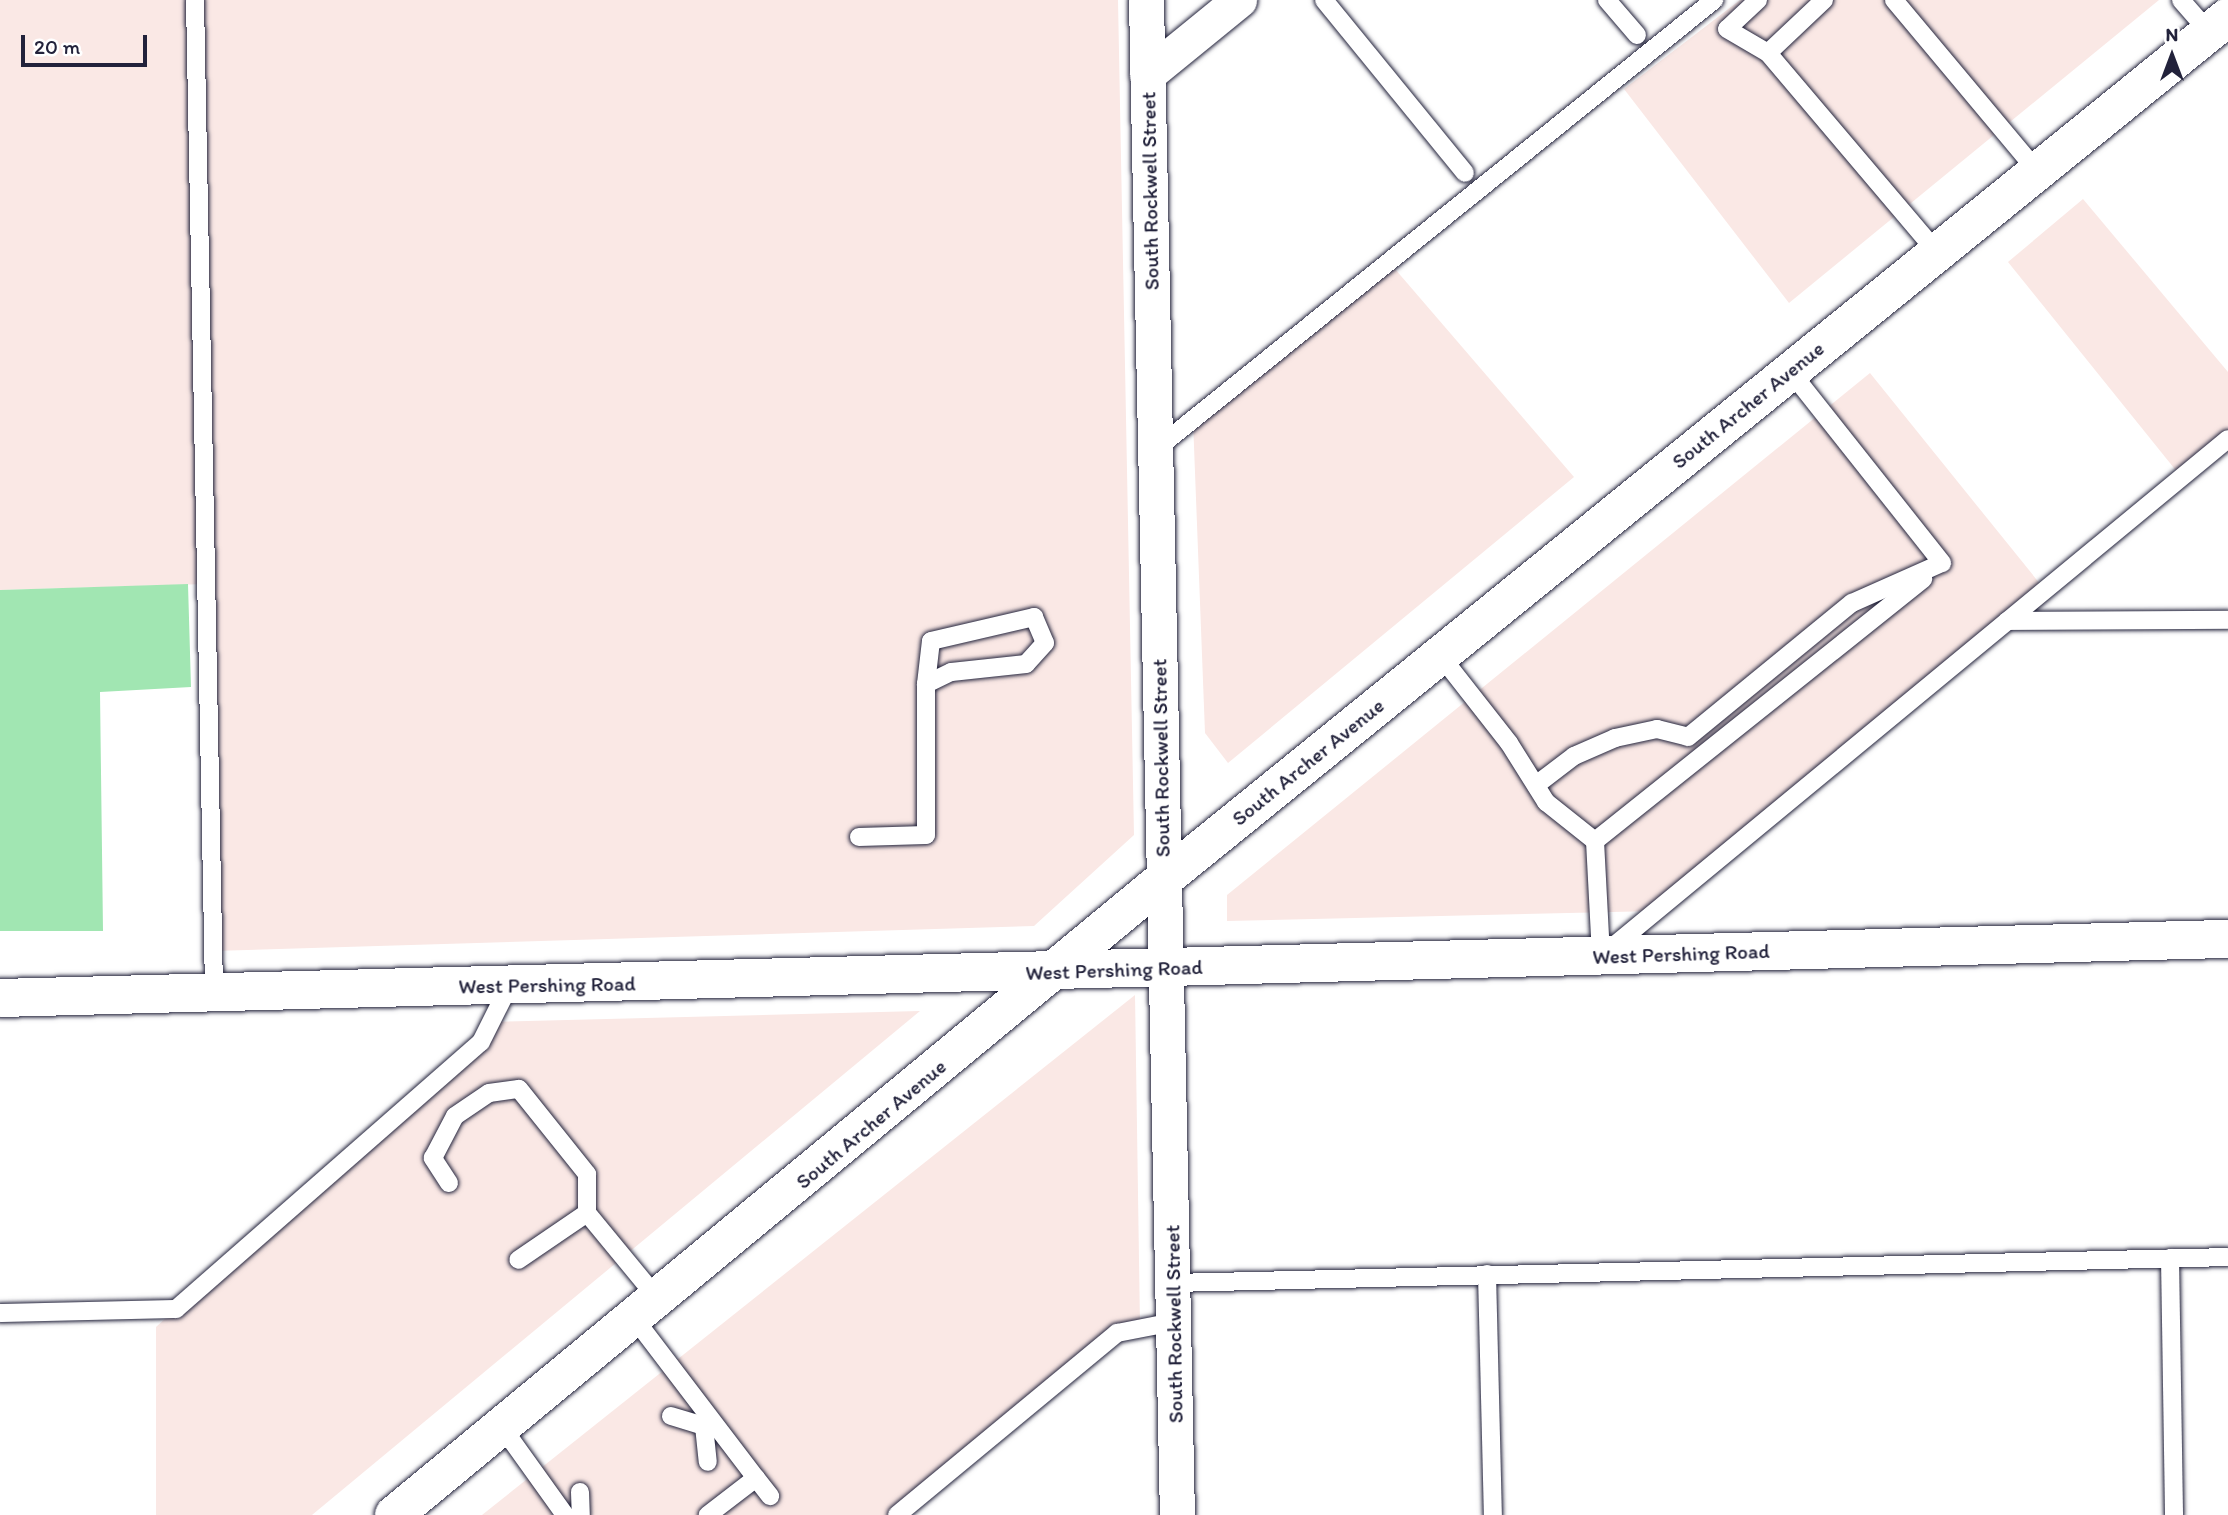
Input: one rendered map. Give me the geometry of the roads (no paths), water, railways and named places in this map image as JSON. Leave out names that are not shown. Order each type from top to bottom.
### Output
[{"type":"main road","name":"South Archer Avenue","points":[[394,1515],[1164,879],[2218,25]]},
{"type":"main road","name":"West Pershing Road","points":[[0,998],[2228,939]]},
{"type":"street","name":"South Rockwell Street","points":[[1146,0],[1177,1515]]},
{"type":"street","points":[[1147,75],[1239,0]]},
{"type":"lane","points":[[195,0],[214,993]]},
{"type":"lane","points":[[1324,0],[1465,173]]},
{"type":"lane","points":[[1607,0],[1637,35]]},
{"type":"lane","points":[[1155,450],[1714,0]]},
{"type":"lane","points":[[1758,0],[1727,29],[1768,53],[1937,253]]},
{"type":"lane","points":[[1768,53],[1824,0]]},
{"type":"lane","points":[[1894,0],[2037,172]]},
{"type":"lane","points":[[2180,0],[2218,25]]},
{"type":"lane","points":[[1790,371],[1942,564]]},
{"type":"lane","points":[[1601,956],[2228,439]]},
{"type":"lane","points":[[1536,785],[1574,756],[1615,737],[1657,729],[1688,737],[1852,603],[1942,564]]},
{"type":"lane","points":[[1595,841],[1942,564]]},
{"type":"lane","points":[[859,837],[926,835],[926,684],[931,641],[1034,617],[1045,643],[1026,664],[951,672],[926,684]]},
{"type":"lane","points":[[2007,621],[2228,620]]},
{"type":"lane","points":[[1440,655],[1509,743],[1546,802],[1595,841],[1601,956]]},
{"type":"lane","points":[[0,1313],[176,1308],[481,1042],[509,986]]},
{"type":"lane","points":[[449,1183],[433,1158],[454,1116],[489,1093],[519,1089],[587,1174],[587,1213],[646,1308],[708,1422],[770,1496]]},
{"type":"lane","points":[[518,1260],[587,1213]]},
{"type":"lane","points":[[1173,1283],[2228,1257]]},
{"type":"lane","points":[[2170,1258],[2174,1515]]},
{"type":"lane","points":[[1488,1274],[1493,1515]]},
{"type":"lane","points":[[897,1515],[1117,1333],[1173,1322]]},
{"type":"lane","points":[[671,1416],[708,1422]]},
{"type":"lane","points":[[688,1438],[708,1422]]},
{"type":"lane","points":[[708,1422],[708,1462]]},
{"type":"lane","points":[[502,1427],[565,1515]]},
{"type":"lane","points":[[708,1515],[756,1478]]},
{"type":"lane","points":[[580,1492],[590,1514]]}]
